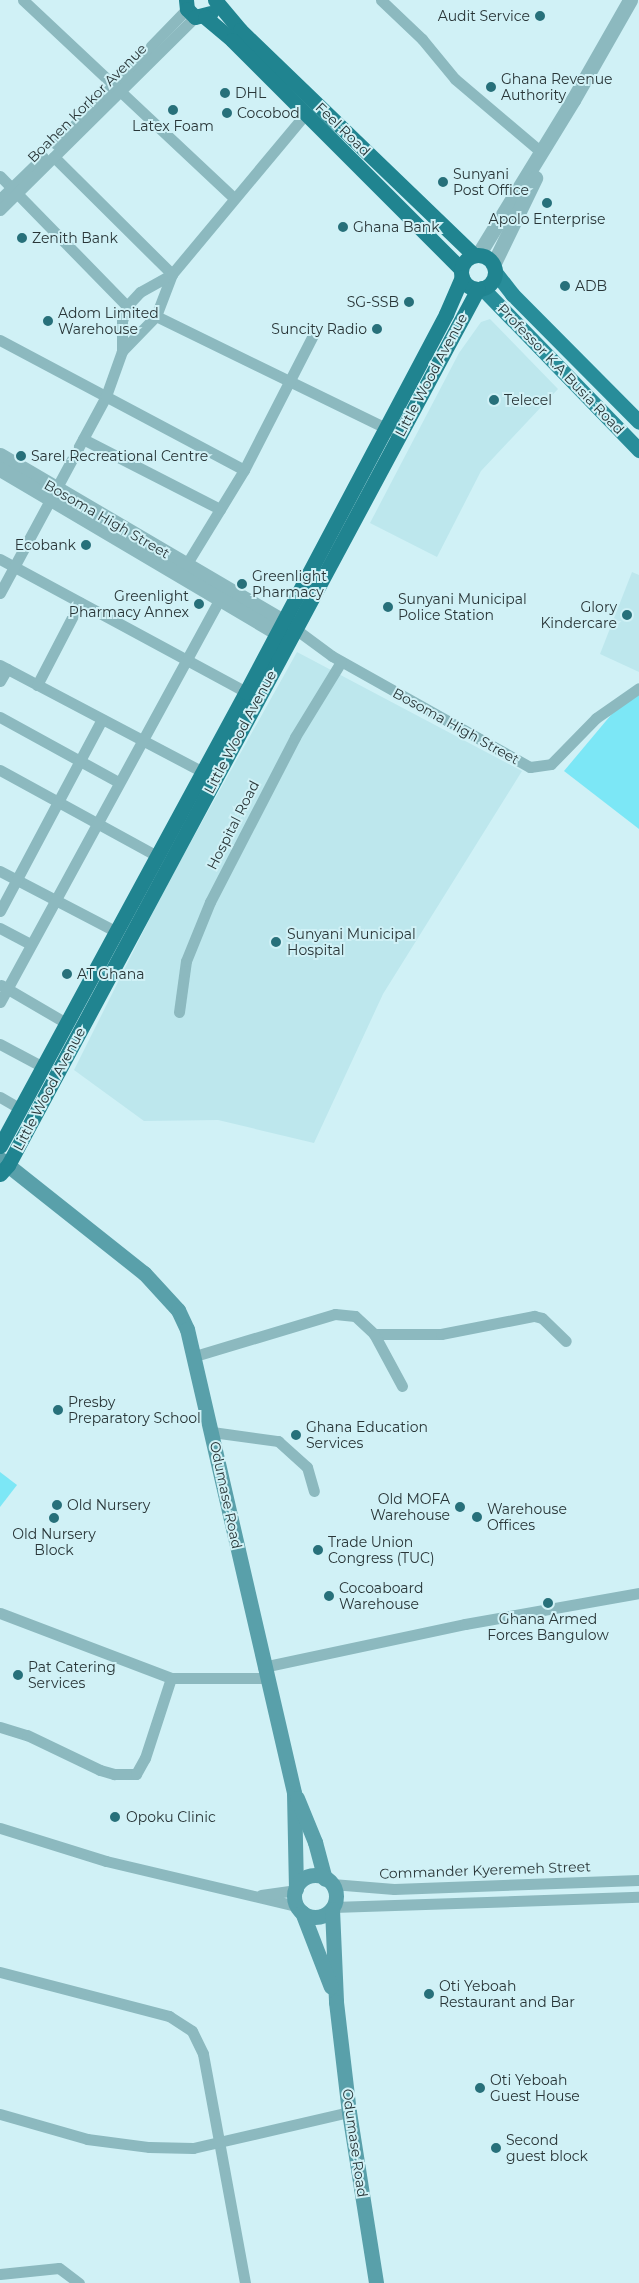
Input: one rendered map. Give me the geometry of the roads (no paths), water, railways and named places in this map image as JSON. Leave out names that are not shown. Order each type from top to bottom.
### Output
[{"type":"highway","points":[[190,8],[212,12],[215,0]]},
{"type":"highway","name":"Feel Road","points":[[215,0],[240,30],[476,255]]},
{"type":"highway","name":"Feel Road","points":[[190,8],[306,114],[461,273]]},
{"type":"highway","points":[[476,255],[487,258],[494,268],[493,281],[480,289],[468,286],[461,273],[466,260],[476,255]]},
{"type":"highway","name":"Little Wood Avenue","points":[[392,431],[461,273]]},
{"type":"highway","name":"Little Wood Avenue","points":[[3,1166],[190,827],[285,630],[392,431],[480,289]]},
{"type":"highway","name":"Little Wood Avenue","points":[[0,1146],[201,771],[246,692],[285,630]]},
{"type":"highway","points":[[191,791],[205,798]]},
{"type":"highway","points":[[176,819],[190,827]]},
{"type":"main road","name":"Professor K.A Busia Road","points":[[494,268],[512,294],[639,422]]},
{"type":"main road","name":"Professor K.A Busia Road","points":[[480,289],[639,450]]},
{"type":"main road","name":"Odumase Road","points":[[3,1166],[118,1250],[163,1291],[178,1310],[195,1356],[265,1673],[294,1792],[307,1819],[329,1881]]},
{"type":"main road","name":"Odumase Road","points":[[294,1792],[296,1890]]},
{"type":"main road","points":[[312,1876],[329,1881],[336,1896],[332,1908],[318,1917],[299,1909],[296,1890],[312,1876]]},
{"type":"main road","name":"Odumase Road","points":[[332,1908],[336,2002],[349,2112],[376,2283]]},
{"type":"main road","name":"Odumase Road","points":[[299,1909],[336,2002]]},
{"type":"street","points":[[23,0],[234,198]]},
{"type":"street","points":[[381,0],[422,39],[456,79],[540,151]]},
{"type":"street","points":[[494,268],[574,100],[630,0]]},
{"type":"street","name":"Boahen Korkor Avenue","points":[[0,199],[15,190],[54,157],[190,8]]},
{"type":"street","name":"Boahen Korkor Avenue","points":[[0,210],[15,190],[117,88]]},
{"type":"street","points":[[476,255],[574,100]]},
{"type":"street","points":[[122,351],[156,316],[172,274],[306,114]]},
{"type":"street","points":[[54,157],[172,274]]},
{"type":"street","points":[[0,176],[127,306]]},
{"type":"street","points":[[0,593],[106,396],[122,351],[122,321],[127,306],[140,292],[172,274]]},
{"type":"street","points":[[156,316],[245,362],[289,380],[392,431]]},
{"type":"street","points":[[186,565],[244,470],[313,335]]},
{"type":"street","points":[[0,340],[244,470]]},
{"type":"street","points":[[83,439],[220,509]]},
{"type":"street","name":"Bosoma High Street","points":[[0,455],[53,496],[220,598],[315,646],[530,767],[551,764],[596,718],[639,688]]},
{"type":"street","name":"Bosoma High Street","points":[[0,470],[186,565],[285,630]]},
{"type":"street","points":[[0,559],[246,692]]},
{"type":"street","points":[[0,1002],[3,987],[30,944],[220,598]]},
{"type":"street","points":[[37,685],[80,602]]},
{"type":"street","name":"Hospital Road","points":[[179,1012],[186,961],[210,902],[295,737],[341,662]]},
{"type":"street","points":[[0,681],[3,667],[201,771]]},
{"type":"street","points":[[0,716],[118,782]]},
{"type":"street","points":[[0,911],[102,719]]},
{"type":"street","points":[[0,770],[157,856]]},
{"type":"street","points":[[0,872],[116,931]]},
{"type":"street","points":[[0,928],[30,944]]},
{"type":"street","points":[[3,987],[66,1023]]},
{"type":"street","points":[[0,1044],[43,1067]]},
{"type":"street","points":[[0,1098],[21,1109]]},
{"type":"street","points":[[195,1356],[335,1314],[355,1316],[374,1334],[402,1386]]},
{"type":"street","points":[[374,1334],[442,1334],[534,1316],[542,1318],[566,1341]]},
{"type":"street","points":[[212,1432],[278,1441],[307,1468],[314,1491]]},
{"type":"street","points":[[0,1612],[171,1678],[265,1673],[465,1624],[639,1593]]},
{"type":"street","points":[[0,1727],[27,1735],[100,1770],[114,1774],[136,1774],[144,1758],[171,1678]]},
{"type":"street","points":[[0,1828],[106,1861],[261,1895],[276,1903],[299,1909]]},
{"type":"street","name":"Commander Kyeremeh Street","points":[[329,1881],[394,1889],[639,1880]]},
{"type":"street","points":[[261,1895],[296,1890]]},
{"type":"street","points":[[332,1908],[639,1896]]},
{"type":"street","points":[[0,1972],[169,2016],[192,2031],[203,2054],[245,2283]]},
{"type":"street","points":[[0,2114],[87,2139],[149,2147],[193,2148],[220,2144],[349,2112]]},
{"type":"street","points":[[0,2274],[59,2268],[79,2283]]},
{"type":"place","name":"Audit Service","points":[[540,16]]},
{"type":"place","name":"Ghana Revenue Authority","points":[[491,87]]},
{"type":"place","name":"DHL","points":[[225,93]]},
{"type":"place","name":"Latex Foam","points":[[173,110]]},
{"type":"place","name":"Cocobod","points":[[227,113]]},
{"type":"place","name":"Sunyani Post Office","points":[[443,182]]},
{"type":"place","name":"Apolo Enterprise","points":[[547,203]]},
{"type":"place","name":"Ghana Bank","points":[[343,227]]},
{"type":"place","name":"Zenith Bank","points":[[22,238]]},
{"type":"place","name":"ADB","points":[[565,286]]},
{"type":"place","name":"SG-SSB","points":[[409,302]]},
{"type":"place","name":"Adom Limited Warehouse","points":[[48,321]]},
{"type":"place","name":"Suncity Radio","points":[[377,329]]},
{"type":"place","name":"Telecel","points":[[494,400]]},
{"type":"place","name":"Sarel Recreational Centre","points":[[21,456]]},
{"type":"place","name":"Ecobank","points":[[86,545]]},
{"type":"place","name":"Greenlight Pharmacy","points":[[242,584]]},
{"type":"place","name":"Greenlight Pharmacy Annex","points":[[199,604]]},
{"type":"place","name":"Sunyani Municipal Police Station","points":[[388,607]]},
{"type":"place","name":"Glory Kindercare","points":[[627,615]]},
{"type":"place","name":"Sunyani Municipal Hospital","points":[[276,942]]},
{"type":"place","name":"AT Ghana","points":[[67,974]]},
{"type":"place","name":"Presby Preparatory School","points":[[58,1410]]},
{"type":"place","name":"Ghana Education Services","points":[[296,1435]]},
{"type":"place","name":"Old Nursery","points":[[57,1505]]},
{"type":"place","name":"Old MOFA Warehouse","points":[[460,1507]]},
{"type":"place","name":"Warehouse Offices","points":[[477,1517]]},
{"type":"place","name":"Old Nursery Block","points":[[54,1518]]},
{"type":"place","name":"Trade Union Congress (TUC)","points":[[318,1550]]},
{"type":"place","name":"Cocoaboard Warehouse","points":[[329,1596]]},
{"type":"place","name":"Ghana Armed Forces Bangulow","points":[[548,1603]]},
{"type":"place","name":"Pat Catering Services","points":[[18,1675]]},
{"type":"place","name":"Opoku Clinic","points":[[115,1817]]},
{"type":"place","name":"Oti Yeboah Restaurant and Bar","points":[[429,1994]]},
{"type":"place","name":"Oti Yeboah Guest House","points":[[480,2088]]},
{"type":"place","name":"Second guest block","points":[[496,2148]]}]
